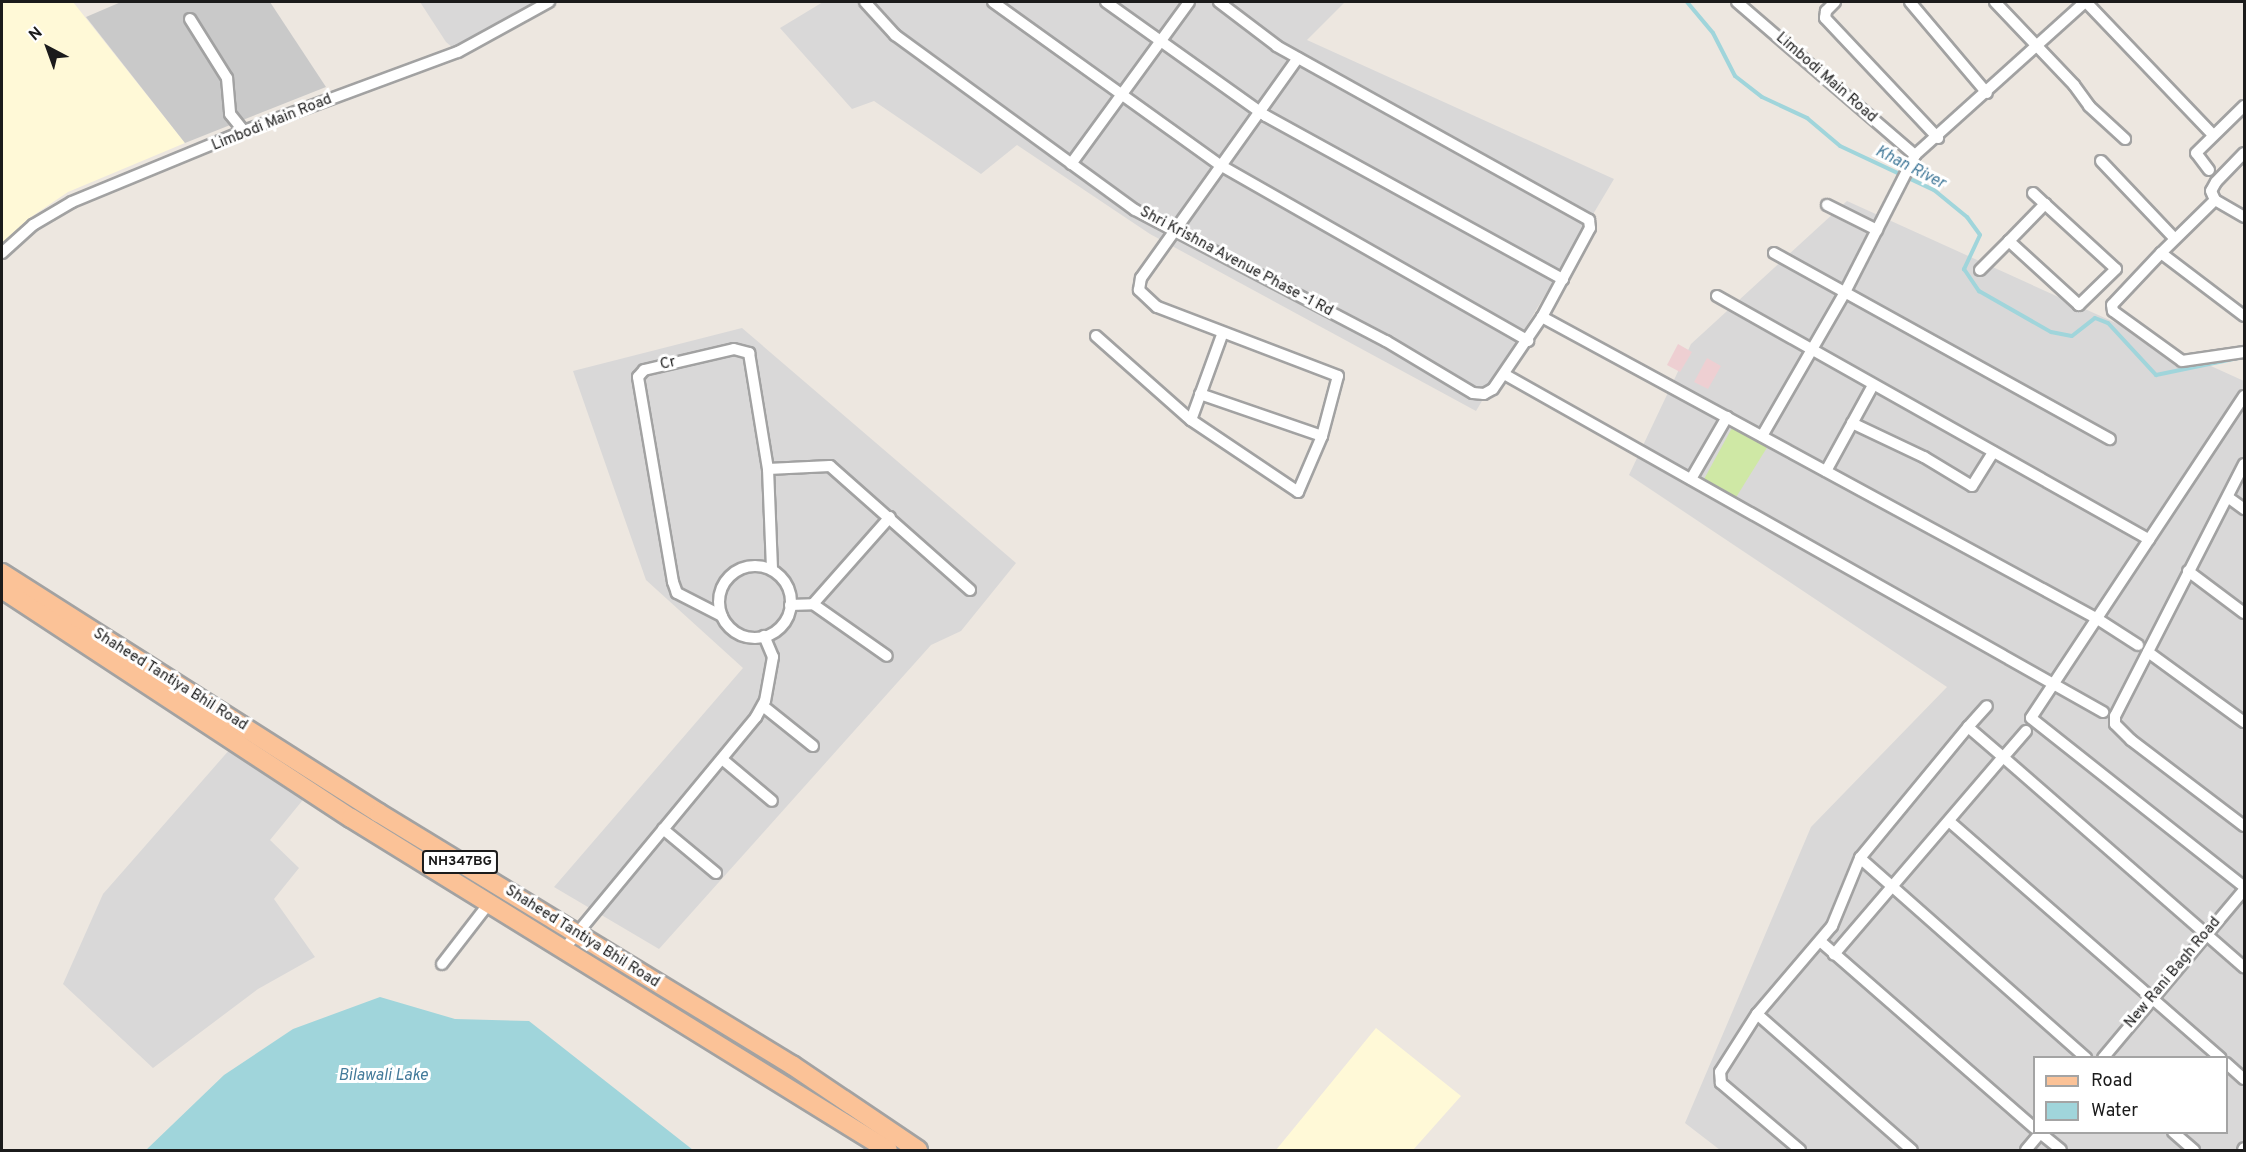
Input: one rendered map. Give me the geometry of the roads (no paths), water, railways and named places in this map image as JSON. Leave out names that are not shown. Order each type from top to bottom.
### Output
[{"type":"main road","name":"Shaheed Tantiya Bhil Road","points":[[2,573],[571,941],[888,1150]]},
{"type":"main road","name":"Shaheed Tantiya Bhil Road","points":[[2,589],[351,818],[490,902],[571,941],[792,1065],[918,1150]]},
{"type":"street","name":"Limbodi Main Road","points":[[2,253],[33,225],[72,202],[244,131],[458,52],[549,2]]},
{"type":"street","name":"Shri Krishna Avenue Phase -1 Rd","points":[[865,2],[895,35],[1135,210],[1176,228],[1473,393],[1484,394],[1493,389],[1528,341],[1590,228],[1583,213],[1298,58]]},
{"type":"street","points":[[993,2],[1119,96],[1220,165],[1528,341]]},
{"type":"street","points":[[1106,2],[1258,111],[1563,279]]},
{"type":"street","points":[[1071,164],[1189,2]]},
{"type":"street","points":[[1096,336],[1194,425],[1234,445],[1294,492],[1302,488],[1322,436],[1338,376],[1222,335],[1157,307],[1139,290],[1141,278],[1298,58],[1219,2]]},
{"type":"street","name":"Limbodi Main Road","points":[[1737,2],[1915,155]]},
{"type":"street","points":[[1835,2],[1826,11],[1825,18],[1938,138]]},
{"type":"street","points":[[1910,2],[1987,93]]},
{"type":"street","points":[[1995,2],[2089,106],[2125,139]]},
{"type":"street","points":[[1762,436],[1845,292],[1915,155],[1938,138],[2085,2],[2214,135]]},
{"type":"street","points":[[190,19],[227,78],[230,114],[244,131]]},
{"type":"street","points":[[2209,170],[2196,153],[2243,111]]},
{"type":"street","points":[[2244,153],[2216,182],[2211,191],[2215,200],[2244,217]]},
{"type":"street","points":[[2101,161],[2174,238]]},
{"type":"street","points":[[2032,193],[2132,284]]},
{"type":"street","points":[[2215,200],[2174,238],[2112,304],[2113,311],[2169,355],[2182,361],[2244,352]]},
{"type":"street","points":[[1980,270],[2045,204]]},
{"type":"street","points":[[1827,205],[1877,230]]},
{"type":"street","points":[[2009,241],[2079,305],[2116,269]]},
{"type":"street","points":[[1774,254],[2110,440]]},
{"type":"street","points":[[2161,254],[2244,316]]},
{"type":"street","points":[[1717,296],[2149,539]]},
{"type":"street","points":[[1542,317],[2096,618],[2143,648],[2244,722]]},
{"type":"street","points":[[1191,420],[1222,335]]},
{"type":"street","name":"Cr","points":[[722,616],[677,593],[673,582],[640,373],[734,349],[749,352],[768,469],[772,570]]},
{"type":"street","points":[[1504,374],[2103,712]]},
{"type":"street","points":[[1826,471],[1873,385]]},
{"type":"street","points":[[1200,394],[1322,436]]},
{"type":"street","points":[[2244,396],[2034,711],[2035,725],[2244,889]]},
{"type":"street","points":[[1691,479],[1726,417]]},
{"type":"street","points":[[1852,423],[1924,457],[1972,486],[1993,452]]},
{"type":"street","points":[[2244,464],[2229,498],[2143,648],[2115,716],[2115,724],[2244,826]]},
{"type":"street","points":[[768,469],[831,466],[970,590]]},
{"type":"street","points":[[2229,498],[2244,509]]},
{"type":"street","points":[[813,604],[890,517]]},
{"type":"street","points":[[756,566],[772,570],[788,588],[790,604],[779,628],[764,636],[739,634],[722,616],[720,592],[734,573],[756,566]]},
{"type":"street","points":[[2188,571],[2244,613]]},
{"type":"street","points":[[790,604],[813,604],[887,656]]},
{"type":"street","points":[[571,941],[763,706],[773,657],[764,636]]},
{"type":"street","points":[[763,706],[813,746]]},
{"type":"street","points":[[1800,1150],[1721,1083],[1720,1072],[1730,1052],[1757,1014],[1820,941],[1842,910],[1860,858],[1987,706]]},
{"type":"street","points":[[1968,727],[2244,967]]},
{"type":"street","points":[[1834,954],[1894,889],[2026,731]]},
{"type":"street","points":[[722,759],[772,801]]},
{"type":"street","points":[[1950,822],[2219,1056]]},
{"type":"street","points":[[663,830],[716,873]]},
{"type":"street","points":[[1860,858],[2084,1056]]},
{"type":"street","name":"New Rani Bagh Road","points":[[2105,1056],[2244,889]]},
{"type":"street","points":[[442,964],[490,902]]},
{"type":"street","points":[[1820,941],[2033,1127]]},
{"type":"street","points":[[1757,1014],[1912,1150]]},
{"type":"street","points":[[2228,1065],[2244,1079]]},
{"type":"street","points":[[2026,1150],[2038,1134]]},
{"type":"street","points":[[2041,1134],[2061,1150]]},
{"type":"street","points":[[2175,1134],[2194,1150]]},
{"type":"water","name":"Bilawali Lake","points":[[380,997],[455,1019],[529,1021],[693,1150],[146,1150],[224,1075],[293,1029]]},
{"type":"waterway","name":"Khan River","points":[[1687,2],[1713,33],[1735,76],[1762,97],[1807,118],[1840,146],[1934,190],[1967,217],[1980,235],[1964,269],[1979,291],[2051,332],[2072,336],[2095,318],[2108,323],[2156,375],[2244,357]]}]
